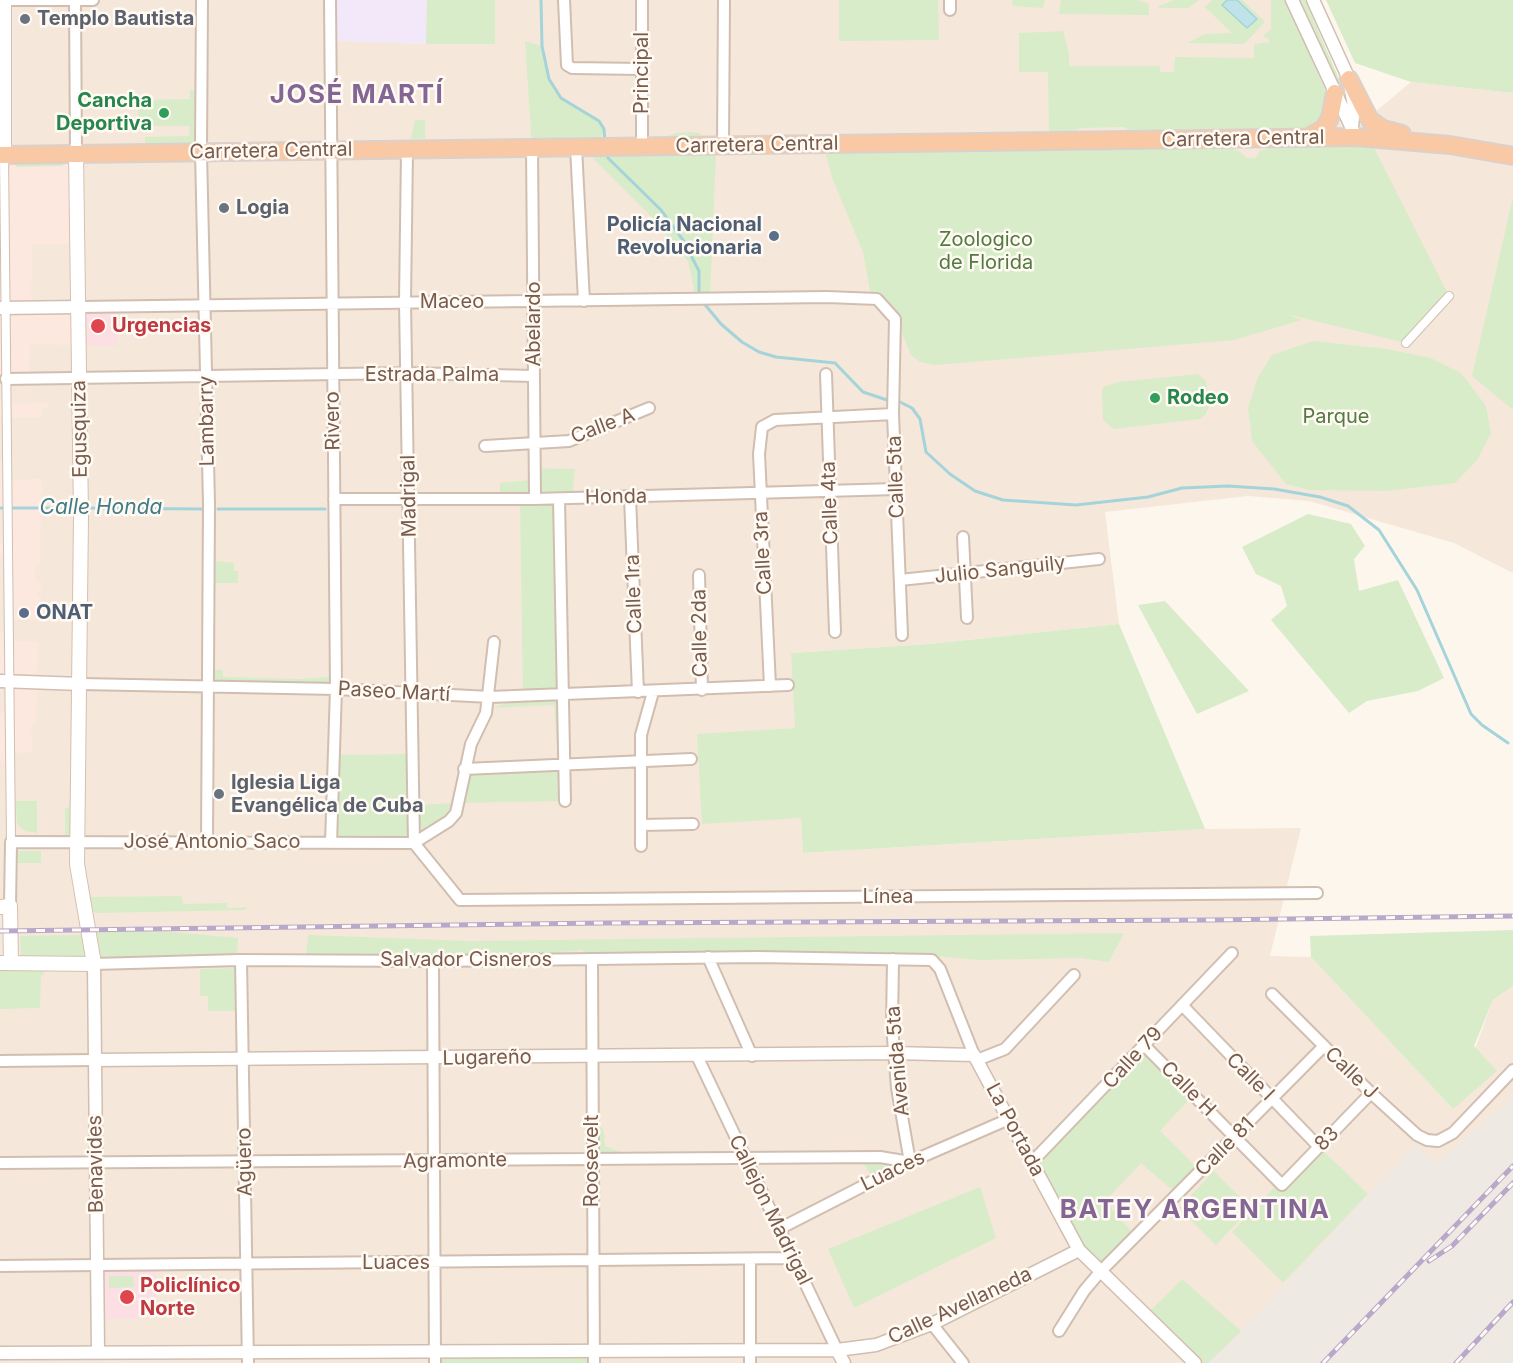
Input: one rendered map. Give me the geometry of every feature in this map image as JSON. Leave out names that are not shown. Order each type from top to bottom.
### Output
[{"type":"highway","points":[[1349,79],[1370,120],[1383,129],[1450,145]]},
{"type":"highway","points":[[1306,138],[1324,128],[1330,118],[1335,93]]},
{"type":"highway","name":"Carretera Central","points":[[2,154],[1306,138],[1351,134],[1450,145],[1513,156]]},
{"type":"main road","points":[[2,154],[3,0]]},
{"type":"main road","name":"Egusquiza","points":[[76,154],[80,307],[81,510],[81,684],[76,842],[79,885],[94,964]]},
{"type":"main road","points":[[5,907],[5,963]]},
{"type":"main road","name":"Salvador Cisneros","points":[[5,963],[94,964]]},
{"type":"street","points":[[3,0],[93,0]]},
{"type":"street","name":"Egusquiza","points":[[75,0],[76,154]]},
{"type":"street","name":"Lambarry","points":[[202,0],[201,152],[209,539],[206,687],[207,842]]},
{"type":"street","name":"Rivero","points":[[330,0],[336,689],[331,843]]},
{"type":"street","points":[[564,0],[567,65],[572,68],[642,69]]},
{"type":"street","name":"Principal","points":[[642,0],[642,146]]},
{"type":"street","points":[[723,146],[724,0]]},
{"type":"street","points":[[1292,0],[1335,93],[1351,134]]},
{"type":"street","points":[[1313,0],[1349,79],[1354,106],[1351,134]]},
{"type":"street","points":[[576,147],[584,301]]},
{"type":"street","name":"Abelardo","points":[[532,148],[535,499]]},
{"type":"street","name":"Madrigal","points":[[406,150],[405,302],[414,843]]},
{"type":"street","points":[[2,154],[8,518],[5,907]]},
{"type":"street","points":[[1406,344],[1449,296]]},
{"type":"street","name":"Maceo","points":[[3,308],[704,298],[877,299],[895,319]]},
{"type":"street","name":"Calle 5ta","points":[[895,319],[894,414],[902,635]]},
{"type":"street","name":"Estrada Palma","points":[[6,379],[206,378],[406,373],[534,376]]},
{"type":"street","name":"Calle 4ta","points":[[826,374],[835,632]]},
{"type":"street","name":"Calle A","points":[[485,446],[536,444],[583,437],[649,408]]},
{"type":"street","points":[[826,417],[894,414]]},
{"type":"street","name":"Calle 3ra","points":[[770,686],[760,495],[760,435],[765,423],[775,420],[826,417]]},
{"type":"street","name":"Honda","points":[[334,499],[559,499],[760,495],[897,489]]},
{"type":"street","name":"Calle 1ra","points":[[630,496],[638,692]]},
{"type":"street","points":[[559,499],[566,801]]},
{"type":"street","points":[[963,537],[967,618]]},
{"type":"street","name":"Julio Sanguily","points":[[900,580],[1099,559]]},
{"type":"street","name":"Calle 2da","points":[[699,575],[702,690]]},
{"type":"street","points":[[414,843],[449,821],[456,813],[471,744],[486,713],[490,697],[494,642]]},
{"type":"street","name":"Paseo Martí","points":[[5,681],[336,689],[490,697],[788,685]]},
{"type":"street","points":[[641,846],[641,735],[653,692]]},
{"type":"street","points":[[464,769],[691,759]]},
{"type":"street","points":[[641,825],[693,824]]},
{"type":"street","name":"José Antonio Saco","points":[[7,847],[76,842],[414,843]]},
{"type":"street","name":"Línea","points":[[414,843],[460,900],[1317,892]]},
{"type":"street","name":"Calle 79","points":[[1032,1162],[1232,953]]},
{"type":"street","points":[[708,957],[752,1056]]},
{"type":"street","name":"Salvador Cisneros","points":[[94,964],[242,960],[433,961],[708,957],[932,960]]},
{"type":"street","name":"Roosevelt","points":[[592,959],[594,1363]]},
{"type":"street","name":"Avenida 5ta","points":[[892,959],[897,1088],[910,1162]]},
{"type":"street","name":"Agüero","points":[[242,960],[248,1357]]},
{"type":"street","name":"La Portada","points":[[932,960],[940,969],[976,1058],[1079,1250],[1196,1363]]},
{"type":"street","points":[[433,961],[435,1358]]},
{"type":"street","name":"Benavides","points":[[94,964],[98,1358]]},
{"type":"street","points":[[976,1058],[1005,1048],[1074,975]]},
{"type":"street","name":"Calle J","points":[[1272,994],[1323,1047],[1417,1135],[1438,1141],[1453,1133],[1513,1070]]},
{"type":"street","name":"Calle I","points":[[1182,1005],[1319,1147]]},
{"type":"street","name":"Calle H","points":[[1144,1045],[1282,1185]]},
{"type":"street","name":"Calle 81","points":[[1059,1331],[1084,1291],[1100,1272],[1323,1047]]},
{"type":"street","name":"Lugareño","points":[[0,1061],[434,1059],[894,1053],[976,1058]]},
{"type":"street","name":"Callejon Madrigal","points":[[697,1056],[744,1159],[844,1363]]},
{"type":"street","name":"83","points":[[1282,1185],[1371,1093]]},
{"type":"street","name":"Luaces","points":[[779,1228],[910,1162],[1009,1119]]},
{"type":"street","name":"Agramonte","points":[[0,1164],[880,1157],[910,1162]]},
{"type":"street","name":"Calle Avellaneda","points":[[0,1353],[98,1358],[435,1358],[594,1350],[837,1350],[876,1345],[932,1324],[1079,1250]]},
{"type":"street","name":"Luaces","points":[[0,1266],[792,1258]]},
{"type":"street","points":[[750,1259],[750,1363]]},
{"type":"street","points":[[932,1324],[963,1363]]},
{"type":"shaded area","points":[[0,0],[1285,0],[1346,136],[1411,82],[1513,93],[1513,573],[1454,543],[1309,501],[1248,496],[1105,512],[1119,624],[929,644],[791,653],[796,728],[697,735],[801,818],[803,853],[1205,829],[1301,828],[1270,956],[1311,957],[1453,1109],[1493,1000],[1513,986],[1513,1363],[0,1363]]},
{"type":"shaded area","points":[[330,0],[427,0],[426,44],[330,41]]},
{"type":"shaded area","points":[[76,154],[78,244],[32,244],[31,307],[80,307],[80,345],[30,344],[29,379],[0,385],[0,308],[4,258],[0,258],[0,155]]},
{"type":"shaded area","name":"Urgencias","points":[[80,307],[117,307],[117,346],[80,345]]},
{"type":"shaded area","points":[[0,399],[6,399],[7,404],[48,403],[48,407],[42,408],[42,417],[0,418]]},
{"type":"shaded area","points":[[0,461],[7,461],[7,481],[41,479],[40,565],[35,565],[36,582],[41,583],[41,590],[38,591],[38,595],[41,596],[40,606],[36,606],[37,619],[9,620],[8,553],[0,554],[0,543],[7,542],[7,508],[0,508]]},
{"type":"shaded area","points":[[0,632],[9,632],[12,641],[38,641],[36,725],[31,725],[32,752],[10,753],[10,761],[0,761],[0,713],[9,713],[9,682],[0,681]]},
{"type":"shaded area","points":[[1513,1098],[1513,1363],[1208,1363],[1241,1331],[1415,1145],[1436,1163]]},
{"type":"shaded area","name":"Policlínico Norte","points":[[156,1265],[156,1318],[98,1319],[97,1266]]},
{"type":"green space","points":[[427,0],[495,0],[495,44],[426,44]]},
{"type":"green space","points":[[839,0],[938,0],[939,40],[839,41]]},
{"type":"green space","points":[[1012,0],[1045,0],[1043,8],[1013,6]]},
{"type":"green space","points":[[1061,0],[1138,0],[1149,4],[1149,15],[1059,14]]},
{"type":"green space","points":[[1174,0],[1199,0],[1188,8],[1159,8]]},
{"type":"green space","points":[[1212,0],[1242,0],[1265,22],[1244,44],[1187,43],[1205,34],[1232,33],[1205,7]]},
{"type":"green space","points":[[1271,0],[1285,0],[1330,101],[1314,131],[1136,135],[1124,127],[1080,128],[1068,135],[1049,135],[1048,72],[1019,72],[1019,33],[1063,31],[1069,53],[1069,66],[1160,66],[1160,72],[1174,72],[1175,57],[1254,58],[1254,44],[1269,42],[1269,39],[1263,36],[1271,29]]},
{"type":"green space","points":[[1296,0],[1305,0],[1347,97],[1350,116]]},
{"type":"green space","points":[[1326,0],[1513,0],[1513,93],[1411,82],[1355,63]]},
{"type":"green space","points":[[525,41],[542,46],[549,79],[561,98],[599,121],[604,129],[598,147],[590,154],[716,154],[710,296],[695,294],[688,261],[648,213],[589,154],[532,148]]},
{"type":"green space","name":"Cancha Deportiva","points":[[190,90],[195,91],[195,145],[145,145],[145,137],[190,136],[189,126],[138,126],[138,100],[190,99]]},
{"type":"green space","points":[[415,120],[425,120],[425,139],[411,139]]},
{"type":"green space","points":[[676,133],[699,133],[705,138],[662,138]]},
{"type":"green space","name":"Zoologico de Florida","points":[[1369,138],[1449,296],[1406,343],[1286,314],[1302,320],[1234,340],[935,365],[920,362],[911,355],[898,324],[871,296],[863,252],[833,180],[823,144],[1039,142],[1207,147],[1233,149],[1247,158],[1256,158],[1260,151],[1273,147]]},
{"type":"green space","points":[[63,161],[63,166],[16,167],[16,162]]},
{"type":"green space","points":[[1513,197],[1513,410],[1472,376]]},
{"type":"green space","name":"Parque","points":[[1313,341],[1387,349],[1431,358],[1461,373],[1486,406],[1491,433],[1477,460],[1455,483],[1387,491],[1309,490],[1286,484],[1252,441],[1248,408],[1258,377],[1272,355]]},
{"type":"green space","name":"Rodeo","points":[[1198,374],[1206,381],[1209,406],[1206,414],[1200,419],[1114,429],[1103,420],[1102,390],[1105,386],[1119,382]]},
{"type":"green space","points":[[535,468],[575,469],[572,498],[559,499],[565,801],[458,803],[464,769],[558,762],[554,705],[493,708],[523,696],[520,502],[500,501],[500,483],[529,480]]},
{"type":"green space","points":[[1308,514],[1351,524],[1365,546],[1354,559],[1359,591],[1398,580],[1444,678],[1418,691],[1367,701],[1349,713],[1271,620],[1287,606],[1281,586],[1256,574],[1242,547]]},
{"type":"green space","points":[[216,561],[234,563],[234,571],[238,571],[238,583],[215,583]]},
{"type":"green space","points":[[1165,601],[1249,691],[1197,714],[1138,605]]},
{"type":"green space","points":[[1119,624],[1205,829],[803,853],[801,818],[702,824],[697,734],[795,728],[791,653],[929,644]]},
{"type":"green space","points":[[213,670],[223,670],[223,677],[299,679],[330,677],[331,685],[214,683]]},
{"type":"green space","points":[[412,754],[414,805],[458,803],[456,813],[414,843],[331,843],[334,755]]},
{"type":"green space","points":[[16,801],[37,801],[37,833],[25,831],[17,824]]},
{"type":"green space","points":[[71,807],[71,834],[65,836],[65,808]]},
{"type":"green space","points":[[16,851],[41,851],[41,863],[16,863]]},
{"type":"green space","points":[[182,896],[183,904],[227,903],[227,908],[246,907],[246,910],[98,913],[89,910],[89,897]]},
{"type":"green space","points":[[1513,930],[1513,986],[1493,1000],[1474,1046],[1497,1071],[1453,1109],[1311,957],[1310,936]]},
{"type":"green space","points":[[96,932],[171,932],[238,938],[237,955],[101,958]]},
{"type":"green space","points":[[1124,933],[1109,962],[1080,958],[978,960],[935,956],[587,955],[582,950],[560,952],[553,956],[452,959],[306,955],[308,935],[469,941]]},
{"type":"green space","points":[[83,935],[87,952],[83,959],[22,959],[20,936]]},
{"type":"green space","points":[[0,964],[41,964],[41,971],[45,975],[41,975],[40,1008],[0,1009]]},
{"type":"green space","points":[[238,968],[239,1011],[208,1011],[208,996],[200,996],[200,969]]},
{"type":"green space","points":[[1144,1045],[1193,1095],[1160,1131],[1201,1172],[1177,1194],[1141,1163],[1105,1201],[1136,1237],[1100,1272],[1079,1250],[1032,1162]]},
{"type":"green space","points":[[601,1126],[605,1146],[620,1152],[597,1153],[597,1127]]},
{"type":"green space","points":[[1319,1147],[1368,1194],[1283,1283],[1232,1232],[1280,1181]]},
{"type":"green space","points":[[889,1161],[894,1165],[872,1177],[863,1162]]},
{"type":"green space","points":[[1214,1171],[1251,1208],[1216,1245],[1179,1208]]},
{"type":"green space","points":[[980,1187],[996,1238],[854,1308],[828,1249]]},
{"type":"green space","points":[[109,1276],[133,1276],[134,1287],[109,1288]]},
{"type":"green space","points":[[1182,1279],[1241,1331],[1208,1363],[1195,1363],[1147,1314]]},
{"type":"green space","points":[[594,1350],[594,1363],[435,1363],[435,1353]]},
{"type":"water","points":[[1227,0],[1237,0],[1257,19],[1247,28],[1222,5]]},
{"type":"waterway","points":[[541,0],[542,46],[549,79],[561,98],[599,121],[604,129],[605,143]]},
{"type":"waterway","points":[[607,152],[608,158],[661,210],[683,240],[699,271],[699,295],[721,324],[742,342],[759,352],[776,357],[835,363],[863,392],[887,400]]},
{"type":"waterway","points":[[900,402],[912,408],[920,419],[926,452],[950,474],[975,491],[1003,500],[1076,505],[1148,497],[1182,488],[1228,486],[1274,489],[1320,497],[1348,506],[1379,530],[1417,590],[1471,714],[1482,725],[1508,743]]},
{"type":"waterway","name":"Calle Honda","points":[[0,508],[78,508]]},
{"type":"waterway","name":"Calle Honda","points":[[84,508],[202,509]]},
{"type":"waterway","name":"Calle Honda","points":[[218,509],[325,509]]},
{"type":"railway","points":[[0,931],[603,923],[1513,916]]},
{"type":"railway","points":[[1323,1363],[1513,1166]]},
{"type":"railway","points":[[1429,1261],[1452,1246],[1513,1183]]},
{"type":"railway","points":[[1456,1363],[1513,1302]]},
{"type":"place","name":"Templo Bautista","points":[[25,19]]},
{"type":"place","name":"Cancha Deportiva","points":[[164,113]]},
{"type":"place","name":"Logia","points":[[224,208]]},
{"type":"place","name":"Policía Nacional Revolucionaria","points":[[774,236]]},
{"type":"place","name":"Urgencias","points":[[98,326]]},
{"type":"place","name":"Rodeo","points":[[1155,398]]},
{"type":"place","name":"ONAT","points":[[24,613]]},
{"type":"place","name":"Iglesia Liga Evangélica de Cuba","points":[[219,794]]},
{"type":"place","name":"Policlínico Norte","points":[[127,1297]]},
{"type":"district","name":"JOSÉ MARTÍ","points":[[357,95]]},
{"type":"district","name":"BATEY ARGENTINA","points":[[1195,1210]]}]
